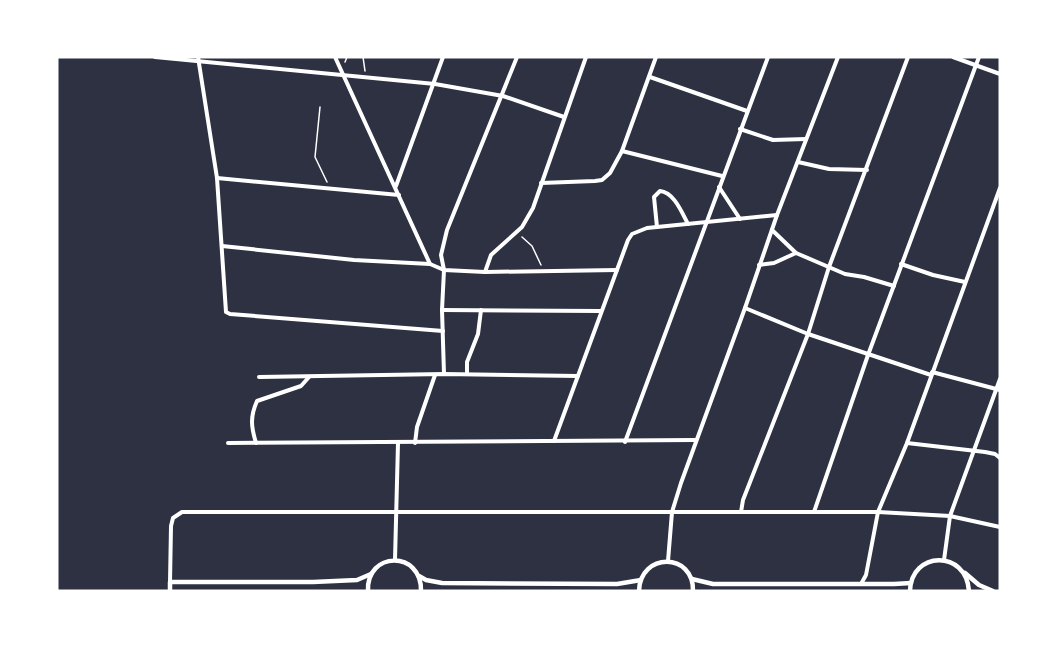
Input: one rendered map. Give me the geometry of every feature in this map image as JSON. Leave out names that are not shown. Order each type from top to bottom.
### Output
[{"type":"street","points":[[155,57],[198,59],[435,84],[503,96],[564,117]]},
{"type":"street","points":[[335,57],[430,264]]},
{"type":"street","points":[[396,186],[443,57]]},
{"type":"street","points":[[444,374],[442,310],[444,270],[441,255],[447,230],[518,57]]},
{"type":"street","points":[[484,272],[491,255],[516,233],[532,208],[586,57]]},
{"type":"street","points":[[541,183],[602,180],[610,173],[622,151],[656,57]]},
{"type":"street","points":[[625,442],[768,57]]},
{"type":"street","points":[[668,561],[672,512],[696,440],[771,230],[838,57]]},
{"type":"street","points":[[741,512],[743,500],[808,334],[829,267],[908,57]]},
{"type":"street","points":[[953,57],[1000,74]]},
{"type":"street","points":[[814,512],[868,355],[979,57]]},
{"type":"street","points":[[198,59],[217,178],[225,309],[230,314],[443,330]]},
{"type":"street","points":[[650,77],[747,111]]},
{"type":"street","points":[[740,129],[773,140],[806,140]]},
{"type":"street","points":[[622,151],[722,176]]},
{"type":"street","points":[[798,162],[829,169],[867,170]]},
{"type":"street","points":[[217,178],[400,195]]},
{"type":"street","points":[[718,187],[740,219]]},
{"type":"street","points":[[861,584],[866,575],[878,512],[907,443],[1000,188]]},
{"type":"street","points":[[657,227],[654,197],[660,191],[666,192],[671,197],[688,224]]},
{"type":"street","points":[[554,441],[601,311],[632,234],[647,228],[777,215]]},
{"type":"street","points":[[771,230],[796,253],[845,274],[894,286]]},
{"type":"street","points":[[222,246],[354,260],[430,264],[444,270],[484,272],[617,270]]},
{"type":"street","points":[[759,265],[774,263],[796,253]]},
{"type":"street","points":[[902,264],[933,275],[965,282]]},
{"type":"street","points":[[745,308],[868,355],[998,390]]},
{"type":"street","points":[[442,310],[601,311]]},
{"type":"street","points":[[467,374],[467,362],[478,334],[481,310]]},
{"type":"street","points":[[259,377],[444,374],[578,376]]},
{"type":"street","points":[[415,443],[417,427],[435,375]]},
{"type":"street","points":[[256,443],[251,424],[257,401],[301,386],[309,376]]},
{"type":"street","points":[[944,560],[950,516],[972,451],[998,390],[1000,379]]},
{"type":"street","points":[[228,443],[696,440]]},
{"type":"street","points":[[395,560],[398,443]]},
{"type":"street","points":[[907,443],[995,454],[1000,458]]},
{"type":"street","points":[[170,591],[171,526],[177,513],[878,512],[950,516],[1000,527]]},
{"type":"street","points":[[170,582],[357,580],[371,574],[381,564],[395,560],[409,564],[419,576],[426,580],[442,583],[625,584],[641,580]]},
{"type":"street","points":[[910,591],[915,572],[933,560],[944,560],[952,562],[979,585],[993,591]]},
{"type":"street","points":[[639,591],[641,580],[651,566],[668,561],[682,567],[692,579],[693,591]]},
{"type":"street","points":[[963,572],[968,580],[969,591]]},
{"type":"street","points":[[368,591],[371,574]]},
{"type":"street","points":[[419,576],[421,591]]},
{"type":"street","points":[[692,579],[713,584],[911,583]]},
{"type":"street","points":[[487,584],[488,591]]},
{"type":"street","points":[[574,584],[575,591]]},
{"type":"street","points":[[757,584],[757,591]]},
{"type":"street","points":[[843,591],[846,584]]},
{"type":"path","points":[[363,57],[365,78]]},
{"type":"path","points":[[320,107],[315,158],[330,189]]},
{"type":"path","points":[[516,233],[532,246],[543,271]]}]
